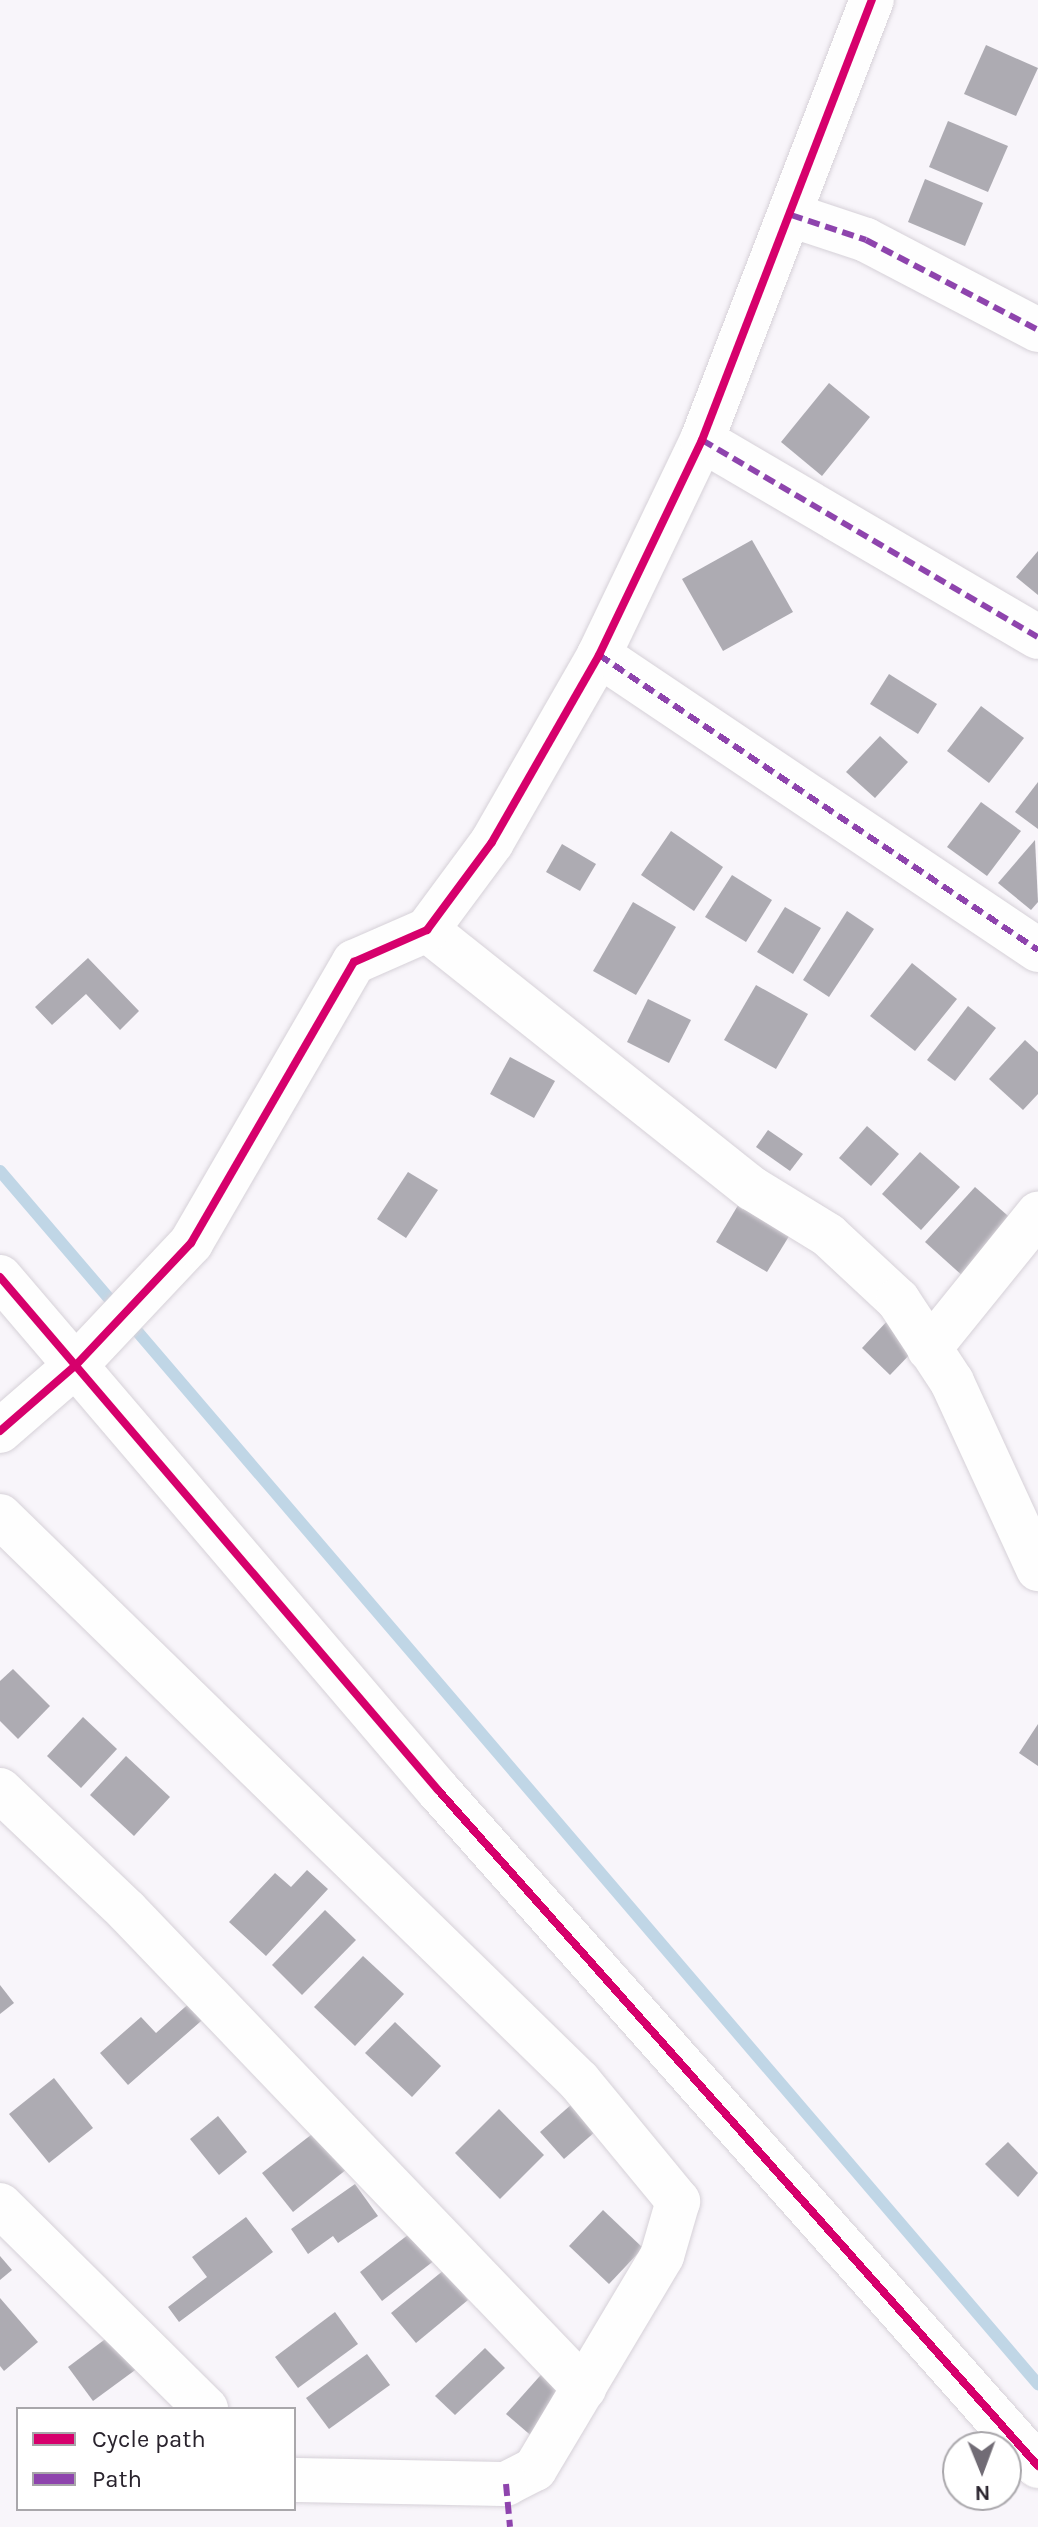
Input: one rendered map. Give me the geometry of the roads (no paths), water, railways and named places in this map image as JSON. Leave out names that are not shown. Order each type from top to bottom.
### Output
[{"type":"street","points":[[0,1431],[90,1351],[191,1243],[354,962],[427,930],[492,842],[599,655],[702,440],[872,0]]},
{"type":"street","points":[[791,215],[866,240],[1038,330]]},
{"type":"street","points":[[702,440],[1038,637]]},
{"type":"street","points":[[599,655],[1038,950]]},
{"type":"street","points":[[427,930],[753,1189],[828,1235],[898,1300],[952,1382],[1038,1569]]},
{"type":"street","points":[[929,1349],[1038,1214]]},
{"type":"street","points":[[0,1277],[90,1351],[448,1802],[1038,2466]]},
{"type":"street","points":[[0,1516],[579,2081],[678,2201],[662,2256],[535,2469],[506,2484],[296,2480]]},
{"type":"street","points":[[0,1790],[127,1911],[584,2388]]},
{"type":"street","points":[[0,2205],[204,2407]]},
{"type":"waterway","points":[[0,1171],[1038,2384]]}]
